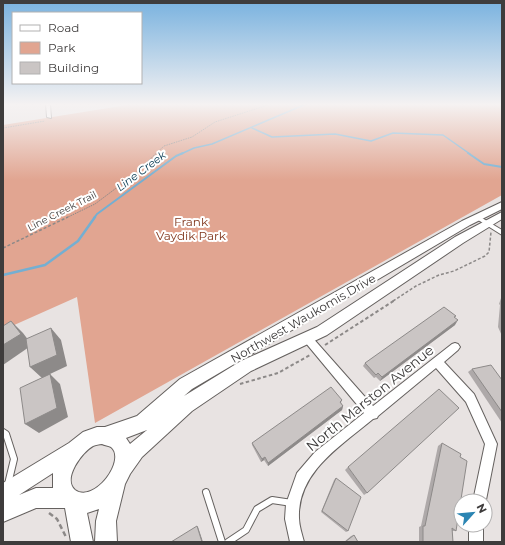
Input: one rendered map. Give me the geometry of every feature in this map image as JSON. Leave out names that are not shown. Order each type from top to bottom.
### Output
[{"type":"main road","name":"Northwest Waukomis Drive","points":[[120,475],[136,451],[168,420],[210,388],[246,366],[308,338],[385,290],[486,223],[502,205]]},
{"type":"main road","name":"Northwest Waukomis Drive","points":[[108,435],[142,423],[186,384],[502,215]]},
{"type":"main road","points":[[4,493],[42,471],[82,443],[95,436],[108,435],[114,437],[122,446],[124,452],[120,475],[106,520],[106,542]]},
{"type":"main road","points":[[76,448],[66,462],[62,478],[62,486],[71,500],[77,539]]},
{"type":"main road","points":[[3,512],[36,498],[71,500],[88,503],[104,496],[120,475]]},
{"type":"street","points":[[486,223],[502,233]]},
{"type":"street","points":[[308,338],[373,414]]},
{"type":"street","name":"North Marston Avenue","points":[[297,542],[292,519],[293,504],[302,478],[319,456],[455,347]]},
{"type":"street","points":[[437,362],[470,398],[492,444],[482,493]]},
{"type":"lane","points":[[3,432],[6,434],[14,459],[4,493]]},
{"type":"lane","points":[[206,492],[222,542]]},
{"type":"lane","points":[[228,542],[246,530],[257,509],[272,500],[293,504]]},
{"type":"path","name":"Line Creek Trail","points":[[3,248],[95,204],[131,177],[164,146],[192,137],[204,129]]},
{"type":"path","points":[[325,345],[416,286],[439,275],[454,271],[485,256],[489,252],[491,231],[486,223]]},
{"type":"path","points":[[239,384],[278,373],[312,354]]},
{"type":"path","points":[[48,511],[57,519],[67,540],[77,539]]},
{"type":"green space","name":"Frank Vaydik Park","points":[[3,129],[502,129],[502,195],[95,423],[77,297],[3,330]]},
{"type":"building","points":[[444,307],[456,316],[454,317],[458,320],[382,377],[378,373],[376,375],[365,363]]},
{"type":"building","points":[[11,321],[21,334],[3,345],[3,326]]},
{"type":"building","points":[[51,328],[57,355],[30,367],[26,339]]},
{"type":"building","points":[[491,365],[502,380],[502,412],[472,369]]},
{"type":"building","points":[[50,374],[57,408],[25,424],[20,388]]},
{"type":"building","points":[[331,387],[342,400],[340,402],[343,406],[268,463],[265,457],[262,459],[252,443]]},
{"type":"building","points":[[439,389],[459,408],[367,493],[348,467]]},
{"type":"building","points":[[442,443],[461,454],[460,457],[467,461],[462,493],[453,493],[453,542],[423,542],[423,526],[425,526]]},
{"type":"building","points":[[336,478],[361,497],[348,531],[322,511]]},
{"type":"building","points":[[197,526],[202,542],[171,542]]},
{"type":"building","points":[[354,535],[358,542],[345,542]]},
{"type":"waterway","name":"Line Creek","points":[[181,154],[194,148],[212,144],[246,129]]},
{"type":"waterway","points":[[255,129],[272,137],[335,134],[371,141],[393,133],[443,135],[470,154]]},
{"type":"waterway","name":"Line Creek","points":[[94,218],[97,214],[176,156],[183,153]]},
{"type":"waterway","points":[[468,153],[484,164],[502,167]]},
{"type":"waterway","name":"Line Creek","points":[[3,275],[45,265],[78,241],[95,217]]}]
